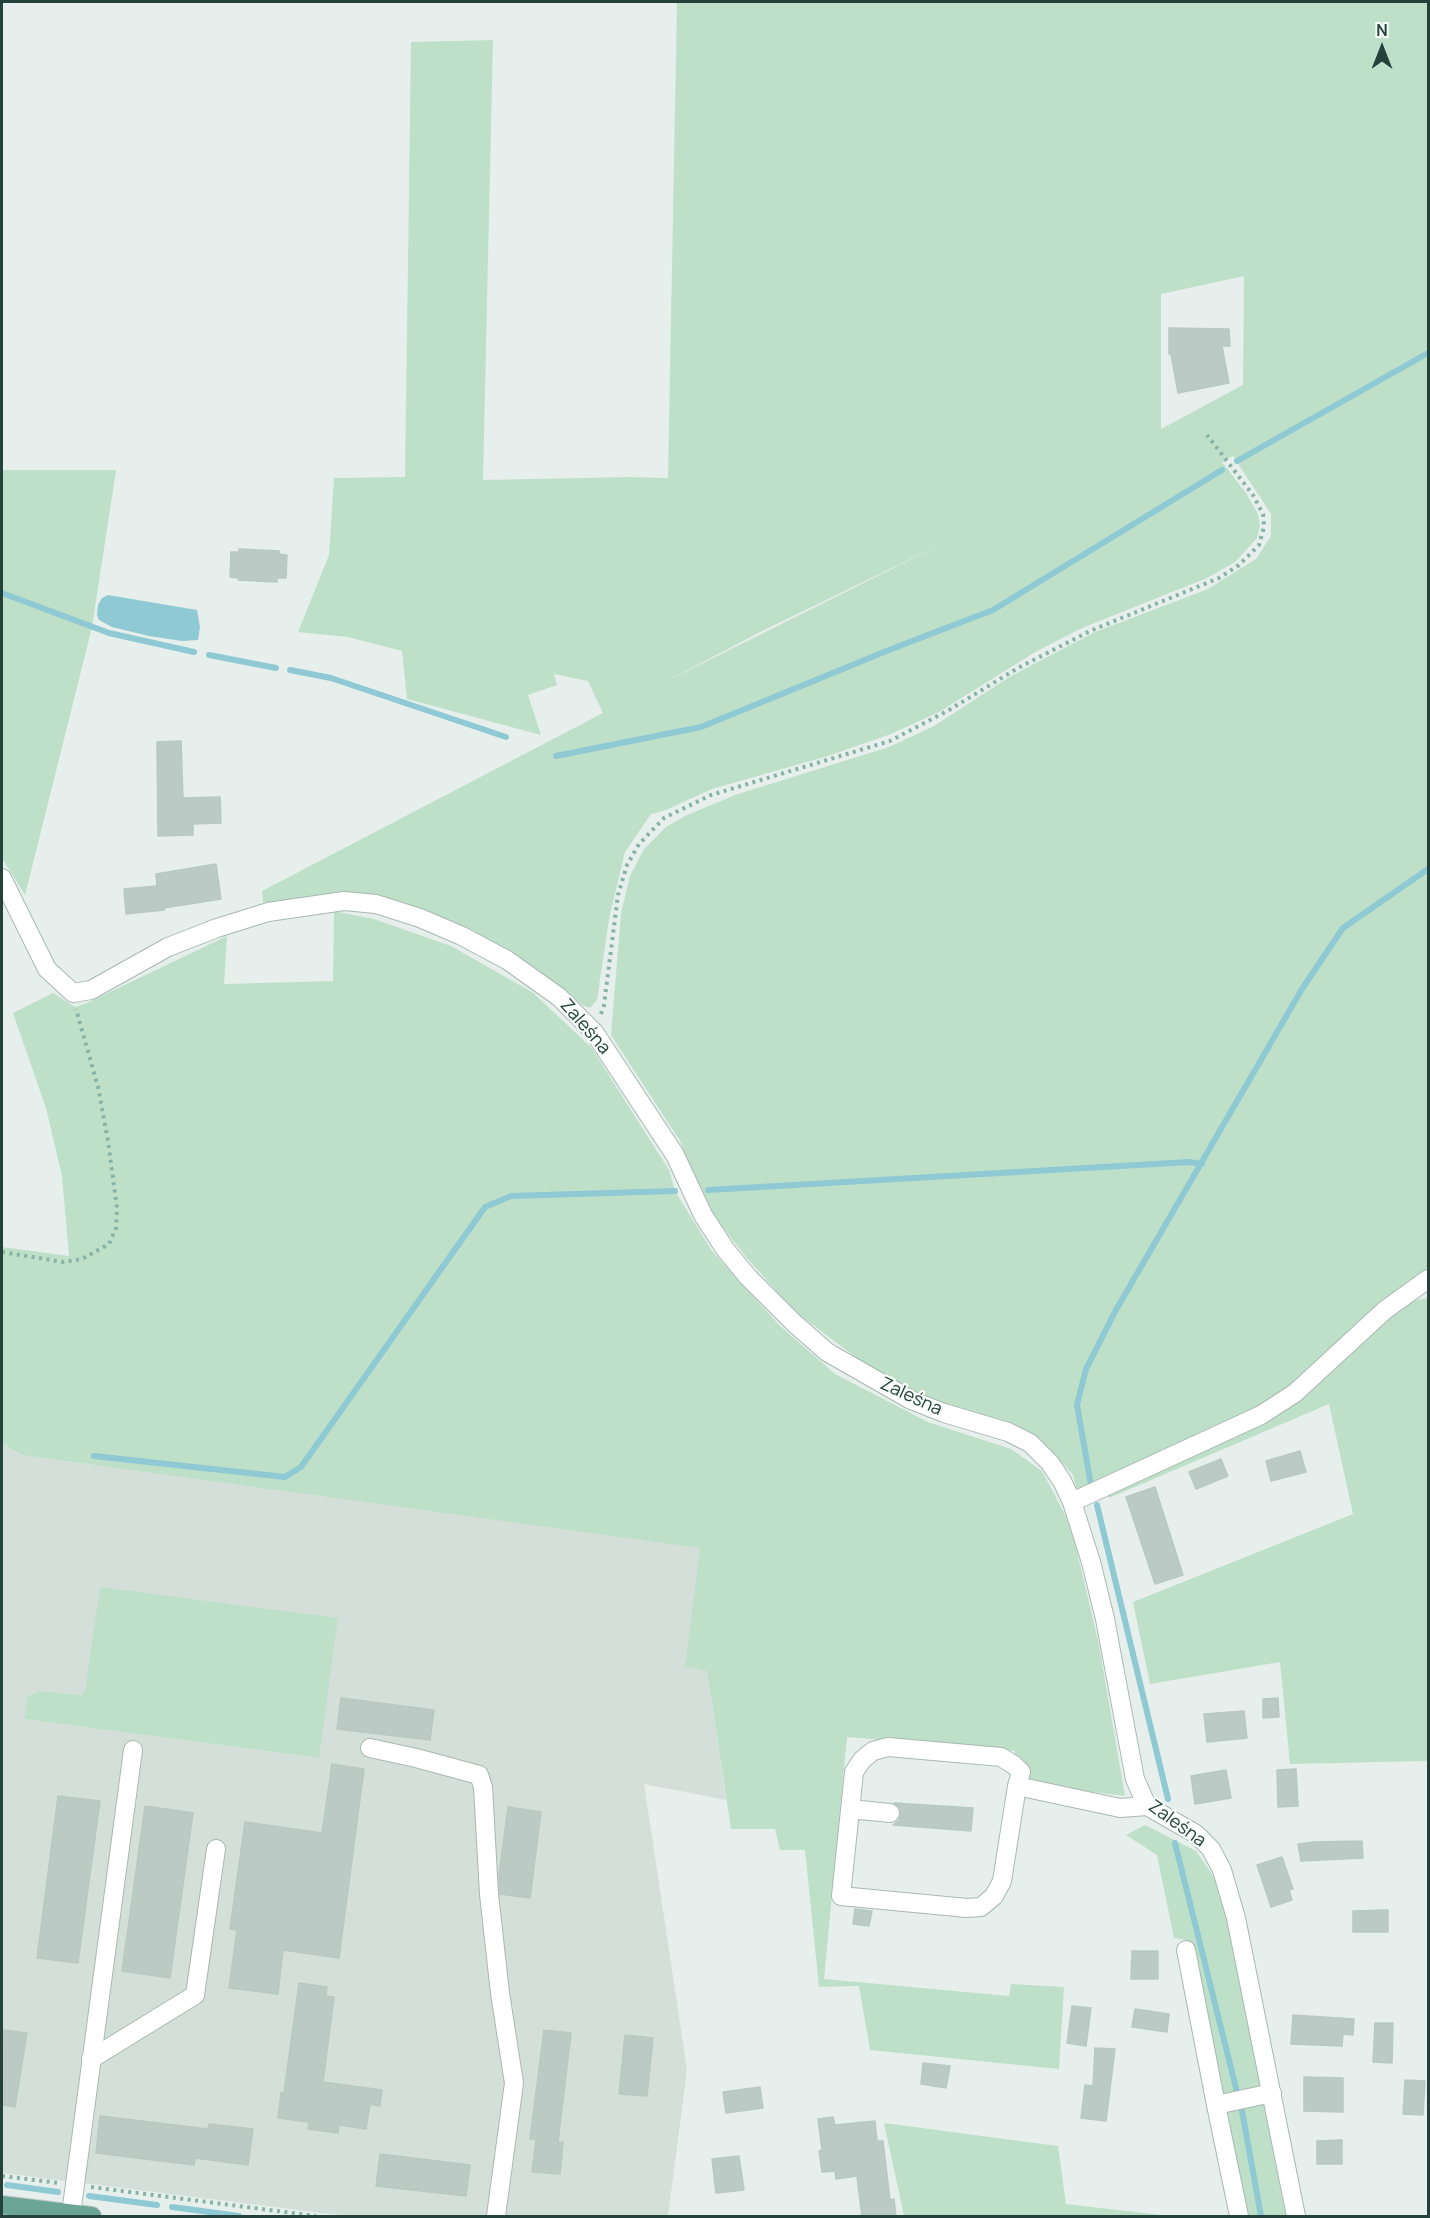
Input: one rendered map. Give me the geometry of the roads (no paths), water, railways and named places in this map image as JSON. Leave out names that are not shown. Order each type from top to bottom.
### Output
[{"type":"main road","points":[[2,2205],[92,2217]]},
{"type":"street","name":"Zaleśna","points":[[2,878],[47,969],[72,993],[92,990],[168,946],[268,912],[344,901],[375,904],[420,918],[462,936],[533,977],[559,998],[594,1032],[675,1155],[703,1215],[724,1249],[748,1277],[794,1323],[827,1352],[911,1400],[944,1413],[1008,1432],[1030,1443],[1056,1472],[1072,1502],[1105,1619],[1135,1779],[1147,1806],[1196,1834],[1211,1849],[1222,1870],[1236,1918],[1296,2217]]},
{"type":"street","points":[[1072,1502],[1261,1415],[1295,1393],[1385,1310],[1428,1280]]},
{"type":"street","points":[[1410,1293],[1428,1292]]},
{"type":"street","points":[[888,1747],[1001,1757],[1021,1772],[1017,1786],[1002,1881],[994,1896],[981,1906],[967,1908],[841,1896],[854,1772],[862,1760],[873,1751],[888,1747]]},
{"type":"street","points":[[370,1748],[479,1775],[483,1787],[489,1894],[500,1993],[514,2083],[496,2217]]},
{"type":"street","points":[[71,2214],[133,1750]]},
{"type":"street","points":[[1017,1786],[1120,1808],[1147,1806]]},
{"type":"street","points":[[850,1809],[890,1813]]},
{"type":"street","points":[[91,2059],[195,1995],[216,1849]]},
{"type":"street","points":[[1186,1950],[1239,2217]]},
{"type":"street","points":[[1216,2105],[1272,2093]]},
{"type":"water","points":[[108,595],[197,610],[200,627],[198,640],[182,641],[112,627],[99,620],[97,615],[98,605],[102,598]]},
{"type":"waterway","points":[[1237,461],[1428,353]]},
{"type":"waterway","points":[[556,756],[701,727],[993,610],[1222,470]]},
{"type":"waterway","points":[[2,593],[109,633],[194,652]]},
{"type":"waterway","points":[[209,655],[276,668]]},
{"type":"waterway","points":[[290,670],[331,678],[506,737]]},
{"type":"waterway","points":[[1091,1485],[1077,1405],[1086,1369],[1116,1310],[1302,989],[1343,928],[1428,869]]},
{"type":"waterway","points":[[708,1190],[1189,1162],[1202,1164]]},
{"type":"waterway","points":[[94,1456],[285,1477],[301,1467],[485,1207],[511,1196],[675,1191]]},
{"type":"waterway","points":[[1097,1505],[1168,1799]]},
{"type":"waterway","points":[[1175,1843],[1237,2092]]},
{"type":"waterway","points":[[1242,2111],[1261,2216]]},
{"type":"waterway","points":[[7,2185],[58,2192]]},
{"type":"waterway","points":[[89,2196],[157,2205]]},
{"type":"waterway","points":[[172,2207],[239,2216]]}]
